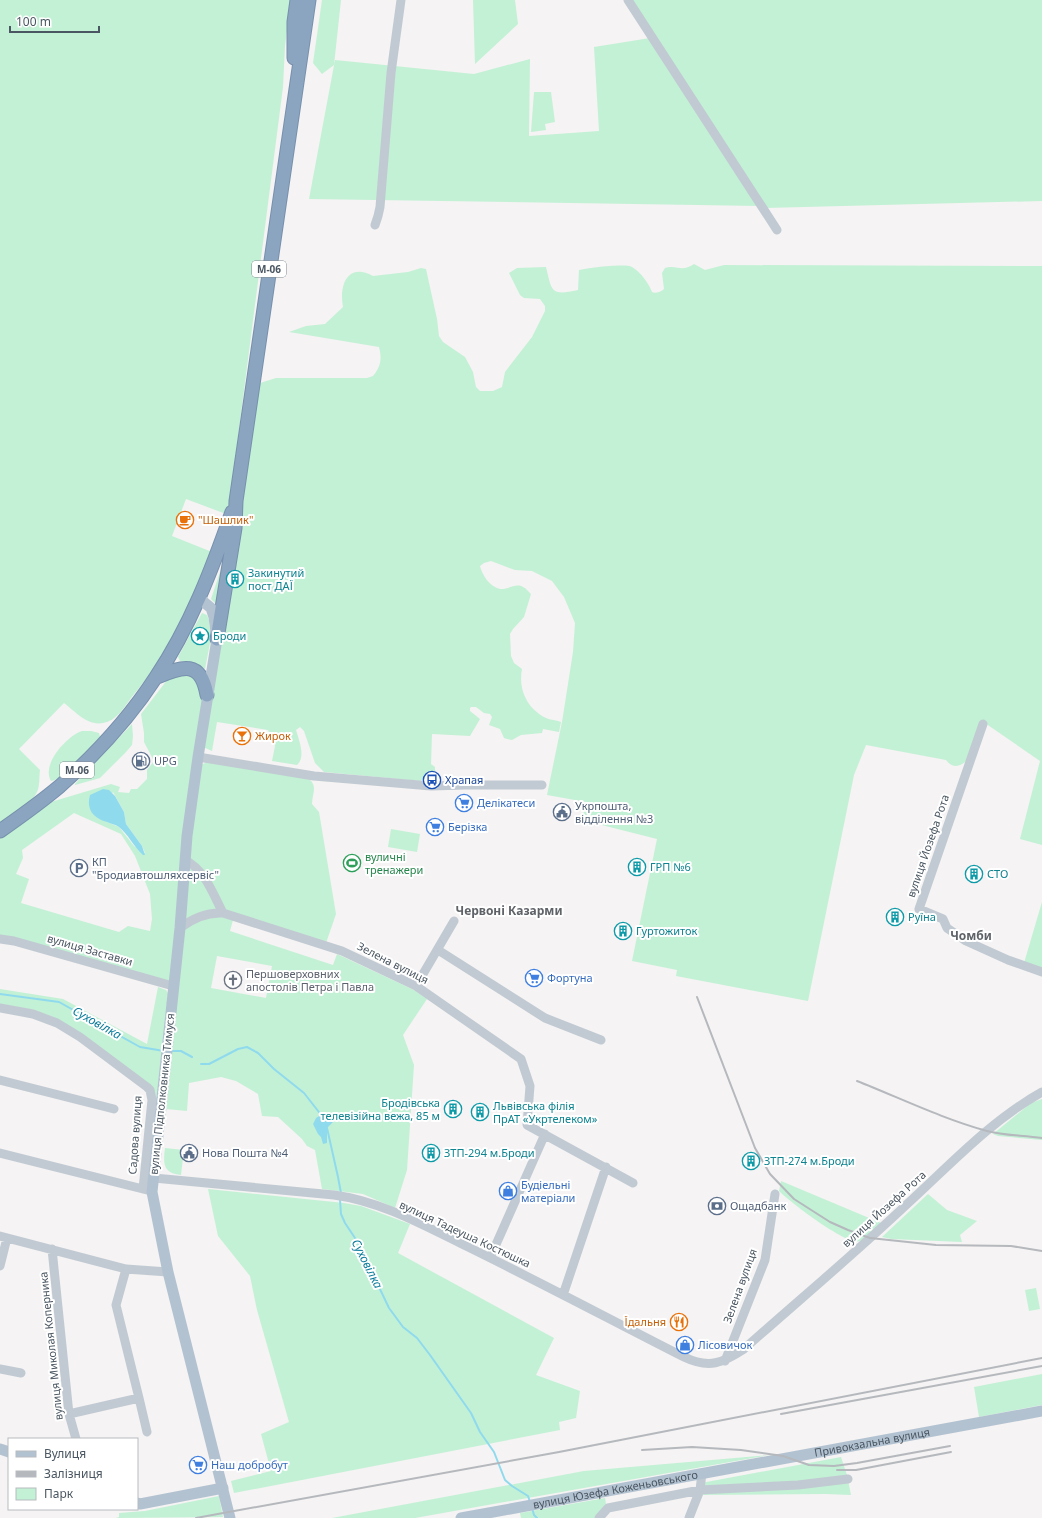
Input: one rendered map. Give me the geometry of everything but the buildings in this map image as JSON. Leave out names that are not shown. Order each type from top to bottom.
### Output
[{"type":"highway","name":"М-06","points":[[293,106],[294,22],[297,0]]},
{"type":"highway","name":"М-06","points":[[0,831],[55,790],[84,764],[124,720],[157,676],[199,598],[217,555],[236,501],[308,0]]},
{"type":"highway","points":[[217,639],[236,528],[236,501]]},
{"type":"highway","points":[[157,676],[177,668],[192,669],[202,678],[207,695]]},
{"type":"main road","name":"вулиця Підполковника Тимуся","points":[[199,598],[211,608],[214,617],[217,639],[198,757],[185,860],[180,928],[166,1051],[154,1178],[148,1190],[230,1518]]},
{"type":"main road","name":"Привокзальна вулиця","points":[[702,1474],[1042,1411]]},
{"type":"main road","name":"вулиця Юзефа Коженьовського","points":[[461,1518],[702,1474]]},
{"type":"main road","points":[[138,1503],[223,1488]]},
{"type":"street","points":[[374,225],[380,207],[391,73],[401,0]]},
{"type":"street","points":[[628,0],[777,230]]},
{"type":"street","name":"вулиця Йозефа Рота","points":[[983,724],[919,909],[944,919],[944,924],[947,928],[966,941],[1008,960],[1042,972]]},
{"type":"street","points":[[198,757],[314,776],[432,786],[542,784]]},
{"type":"street","points":[[185,860],[194,866],[205,879],[223,913]]},
{"type":"street","name":"Зелена вулиця","points":[[180,928],[200,916],[209,913],[223,913],[342,952],[416,986],[521,1059],[530,1086],[527,1125],[633,1182]]},
{"type":"street","points":[[416,986],[454,921]]},
{"type":"street","name":"вулиця Заставки","points":[[0,939],[14,941],[173,986]]},
{"type":"street","points":[[438,950],[545,1018],[601,1040]]},
{"type":"street","name":"Садова вулиця","points":[[0,1008],[33,1014],[57,1023],[80,1037],[150,1090],[152,1100],[148,1190]]},
{"type":"street","points":[[0,1080],[114,1109]]},
{"type":"street","name":"вулиця Йозефа Рота","points":[[744,1348],[865,1243],[998,1121],[1042,1092]]},
{"type":"street","points":[[490,1258],[545,1134]]},
{"type":"street","points":[[0,1153],[148,1190]]},
{"type":"street","points":[[563,1295],[606,1167]]},
{"type":"street","name":"вулиця Тадеуша Костюшка","points":[[154,1178],[344,1196],[362,1200],[412,1220],[695,1362],[709,1364],[725,1360],[744,1348]]},
{"type":"street","name":"Зелена вулиця","points":[[725,1360],[765,1260],[776,1194]]},
{"type":"street","points":[[0,1266],[3,1237],[126,1270],[168,1272]]},
{"type":"street","name":"вулиця Миколая Коперника","points":[[52,1250],[69,1414],[76,1438]]},
{"type":"street","points":[[126,1270],[116,1305],[147,1432]]},
{"type":"street","points":[[0,1369],[21,1373]]},
{"type":"street","points":[[69,1414],[139,1398]]},
{"type":"street","name":"вулиця Юзефа Коженьовського","points":[[702,1474],[700,1490],[798,1485],[848,1479]]},
{"type":"street","points":[[599,1518],[608,1508],[700,1490]]},
{"type":"street","points":[[689,1518],[700,1490]]},
{"type":"green space","points":[[0,0],[291,0],[285,46],[283,87],[230,499],[226,514],[186,499],[172,536],[212,552],[174,638],[150,674],[122,710],[112,720],[103,723],[92,722],[82,718],[64,703],[19,749],[40,770],[38,790],[26,805],[0,823]]},
{"type":"green space","points":[[322,0],[341,0],[334,65],[322,74],[313,63]]},
{"type":"green space","points":[[473,0],[515,0],[518,24],[475,64]]},
{"type":"green space","points":[[630,0],[1042,0],[1042,201],[765,208]]},
{"type":"green space","points":[[650,38],[760,206],[309,199],[335,60],[474,74],[530,59],[529,136],[599,131],[594,47]]},
{"type":"green space","points":[[534,92],[551,92],[555,122],[545,124],[546,130],[531,132]]},
{"type":"green space","points":[[694,264],[705,270],[724,265],[1042,266],[1042,845],[1020,839],[1040,761],[982,721],[973,752],[969,759],[963,764],[956,766],[952,765],[946,760],[866,745],[854,775],[808,1001],[676,976],[677,970],[632,961],[657,839],[582,820],[586,802],[547,795],[562,722],[573,652],[575,623],[564,597],[552,581],[532,571],[515,570],[491,561],[480,566],[487,580],[496,588],[503,589],[521,586],[531,594],[524,617],[510,634],[511,656],[514,663],[522,669],[521,684],[525,698],[539,714],[546,718],[561,722],[559,732],[543,729],[542,733],[521,735],[512,740],[507,739],[504,738],[500,729],[489,725],[492,717],[490,714],[484,713],[476,707],[471,707],[470,711],[480,719],[470,736],[432,734],[431,764],[435,767],[435,773],[420,781],[324,772],[315,763],[304,731],[300,727],[296,730],[301,753],[300,762],[297,765],[272,761],[275,746],[268,730],[217,722],[212,751],[203,747],[260,383],[276,378],[367,378],[373,376],[378,369],[380,362],[379,347],[289,332],[306,326],[325,324],[343,307],[342,291],[347,278],[351,274],[364,272],[373,276],[408,272],[421,268],[426,269],[437,319],[439,336],[443,342],[465,357],[473,372],[476,387],[480,391],[493,391],[502,387],[505,372],[532,337],[545,311],[545,306],[540,299],[524,298],[520,295],[509,273],[517,268],[546,267],[554,290],[558,292],[569,292],[578,290],[579,270],[606,266],[628,266],[632,267],[638,272],[647,282],[652,292],[656,293],[664,289],[662,273],[665,268],[686,268]]},
{"type":"green space","points":[[225,557],[216,604],[211,599]]},
{"type":"green space","points":[[202,613],[207,615],[209,620],[211,638],[205,669],[202,671],[190,663],[180,661],[178,657]]},
{"type":"green space","points":[[185,673],[195,677],[203,694],[170,986],[0,939],[0,835],[38,808],[51,802],[111,784],[120,787],[118,792],[129,793],[131,789],[137,789],[147,779],[147,770],[154,761],[144,742],[141,714],[171,675]],"holes":[[[113,792],[124,812],[126,824],[142,846],[145,853],[134,846],[119,827],[98,818]],[[74,813],[121,834],[135,856],[150,894],[152,919],[150,931],[128,926],[119,932],[21,903],[29,879],[16,874],[23,858],[22,850]]]},
{"type":"green space","points":[[132,724],[132,745],[126,752],[100,778],[75,785],[75,784]]},
{"type":"green space","points":[[82,731],[99,733],[100,737],[69,769],[51,781],[49,774],[52,759],[69,739]]},
{"type":"green space","points":[[208,762],[309,779],[312,782],[314,790],[312,804],[319,812],[336,914],[326,943],[224,910],[188,860],[200,765]]},
{"type":"green space","points":[[391,829],[420,834],[417,852],[388,847]]},
{"type":"green space","name":"вуличні тренажери","points":[[350,854],[356,855],[353,873],[347,871]]},
{"type":"green space","points":[[188,867],[204,880],[219,910],[183,922]]},
{"type":"green space","points":[[1042,902],[1042,970],[1024,963]]},
{"type":"green space","points":[[216,915],[233,920],[230,931],[333,965],[337,954],[414,990],[427,999],[403,1035],[414,1065],[407,1170],[395,1208],[363,1194],[322,1189],[315,1150],[307,1146],[302,1139],[278,1117],[262,1116],[258,1094],[236,1081],[221,1077],[189,1083],[187,1111],[166,1109],[184,929],[195,921]],"holes":[[[217,956],[272,966],[266,998],[211,988]]]},
{"type":"green space","points":[[158,987],[166,990],[168,993],[158,1104],[153,1094],[60,1020],[34,1010],[0,1004],[0,989],[63,999],[147,1044]]},
{"type":"green space","points":[[1042,1099],[1042,1140],[998,1136],[993,1134],[1031,1103]]},
{"type":"green space","points":[[165,1148],[184,1150],[181,1175],[171,1172],[166,1167],[164,1163]]},
{"type":"green space","points":[[781,1181],[881,1223],[860,1241],[853,1241],[843,1237],[819,1222],[785,1197],[779,1191]]},
{"type":"green space","points":[[208,1189],[344,1203],[361,1206],[410,1224],[398,1253],[554,1338],[536,1375],[580,1391],[576,1418],[559,1422],[560,1430],[234,1493],[231,1481],[271,1471],[261,1434],[289,1422],[257,1310],[250,1276],[218,1236]]},
{"type":"green space","points":[[928,1194],[947,1210],[977,1221],[960,1235],[962,1242],[891,1239],[882,1237]]},
{"type":"green space","points":[[1036,1288],[1040,1309],[1029,1311],[1025,1290]]},
{"type":"green space","points":[[1042,1374],[1042,1405],[979,1417],[974,1387]]},
{"type":"green space","points":[[769,1455],[415,1518],[332,1518],[584,1471]]},
{"type":"green space","points":[[841,1457],[847,1475],[851,1495],[698,1495],[701,1483]]},
{"type":"green space","points":[[219,1496],[223,1517],[116,1518],[119,1517],[119,1513],[145,1511]]},
{"type":"green space","points":[[605,1498],[606,1504],[595,1518],[521,1518],[520,1513]]},
{"type":"water","points":[[103,789],[109,790],[115,796],[124,812],[126,824],[142,846],[145,855],[140,852],[119,827],[98,818],[90,809],[90,795]]},
{"type":"water","points":[[324,1113],[332,1114],[334,1121],[327,1128],[327,1143],[323,1144],[321,1137],[313,1124],[316,1118]]},
{"type":"waterway","name":"Суховілка","points":[[0,994],[59,1002],[140,1047],[164,1051]]},
{"type":"waterway","name":"Суховілка","points":[[201,1064],[209,1064],[238,1049],[247,1047],[258,1053],[274,1069],[304,1093],[322,1116]]},
{"type":"waterway","name":"Суховілка","points":[[170,1051],[181,1051],[192,1057]]},
{"type":"waterway","name":"Суховілка","points":[[327,1128],[341,1193]]},
{"type":"waterway","name":"Суховілка","points":[[340,1200],[341,1214],[345,1223],[357,1241],[389,1308],[403,1327],[417,1338],[471,1413],[480,1432],[494,1452],[505,1480],[528,1496],[530,1502]]},
{"type":"waterway","name":"Суховілка","points":[[532,1508],[534,1515],[537,1518]]},
{"type":"railway","points":[[697,997],[755,1148],[770,1174],[794,1199],[830,1222],[870,1238],[936,1245],[1011,1246],[1042,1251]]},
{"type":"railway","points":[[857,1081],[938,1114],[987,1131],[1001,1134],[1042,1138]]},
{"type":"railway","points":[[196,1518],[559,1452],[1042,1358]]},
{"type":"railway","points":[[781,1414],[1042,1366]]},
{"type":"railway","points":[[642,1450],[692,1447],[741,1450],[783,1456],[809,1465],[834,1466],[950,1446]]},
{"type":"railway","points":[[837,1470],[856,1470],[951,1452]]},
{"type":"place","name":"\"Шашлик\"","points":[[185,520]]},
{"type":"place","name":"Закинутий пост ДАЇ","points":[[235,579]]},
{"type":"place","name":"Броди","points":[[200,636]]},
{"type":"place","name":"Жирок","points":[[242,736]]},
{"type":"place","name":"UPG","points":[[141,761]]},
{"type":"place","name":"Храпая","points":[[432,780]]},
{"type":"place","name":"Делікатеси","points":[[464,803]]},
{"type":"place","name":"Укрпошта, відділення №3","points":[[562,812]]},
{"type":"place","name":"Берізка","points":[[435,827]]},
{"type":"place","name":"вуличні тренажери","points":[[352,863]]},
{"type":"place","name":"ГРП №6","points":[[637,867]]},
{"type":"place","name":"КП \"Бродиавтошляхсервіс\"","points":[[79,868]]},
{"type":"place","name":"СТО","points":[[974,874]]},
{"type":"place","name":"Руїна","points":[[895,917]]},
{"type":"place","name":"Гуртожиток","points":[[623,931]]},
{"type":"place","name":"Фортуна","points":[[534,978]]},
{"type":"place","name":"Першоверховних апостолів Петра і Павла","points":[[233,980]]},
{"type":"place","name":"Бродівська телевізійна вежа, 85 м","points":[[453,1109]]},
{"type":"place","name":"Львівська філія ПрАТ «Укртелеком»","points":[[480,1112]]},
{"type":"place","name":"Нова Пошта №4","points":[[189,1153]]},
{"type":"place","name":"ЗТП-294 м.Броди","points":[[431,1153]]},
{"type":"place","name":"ЗТП-274 м.Броди","points":[[751,1161]]},
{"type":"place","name":"Будіельні матеріали","points":[[508,1191]]},
{"type":"place","name":"Ощадбанк","points":[[717,1206]]},
{"type":"place","name":"Їдальня","points":[[679,1322]]},
{"type":"place","name":"Лісовичок","points":[[685,1345]]},
{"type":"place","name":"Наш добробут","points":[[198,1465]]},
{"type":"district","name":"Червоні Казарми","points":[[509,911]]},
{"type":"district","name":"Чомби","points":[[971,936]]}]
